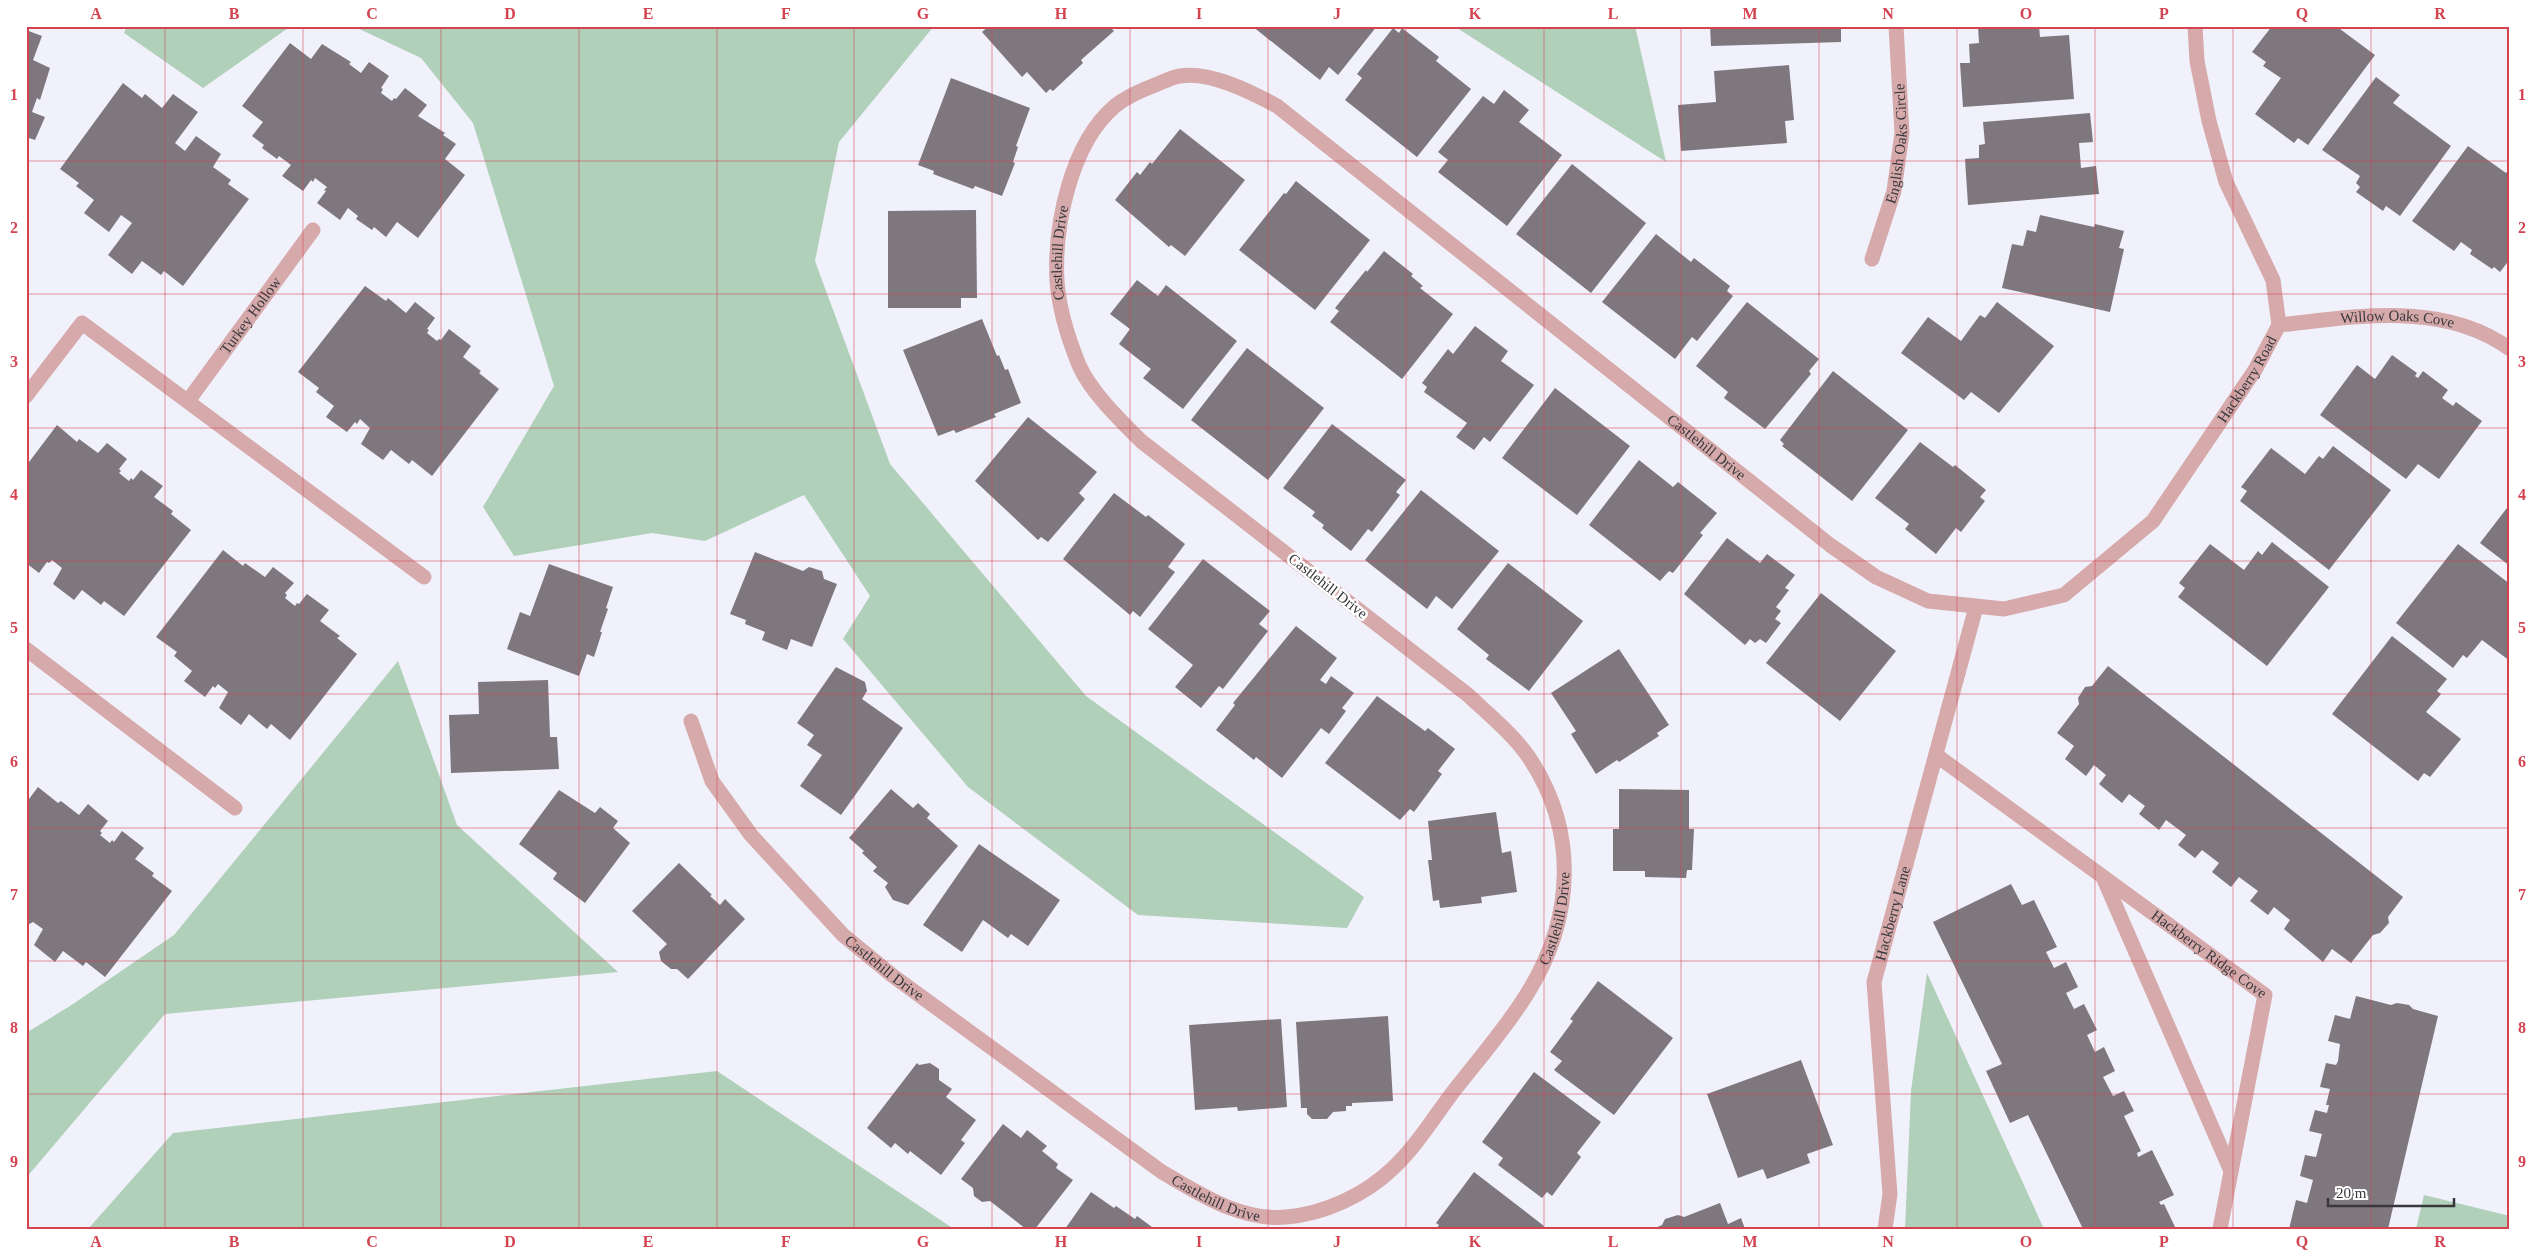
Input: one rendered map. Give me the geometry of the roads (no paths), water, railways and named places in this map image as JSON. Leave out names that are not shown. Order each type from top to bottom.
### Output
[{"type":"street","name":"English Oaks Circle","points":[[1872,259],[1894,191],[1902,133],[1896,26]]},
{"type":"street","name":"Hackberry Road","points":[[1976,606],[2004,609],[2064,595],[2153,521],[2255,370],[2278,325],[2273,280],[2226,182],[2208,121],[2197,62],[2195,26]]},
{"type":"street","name":"Castlehill Drive","points":[[692,721],[712,781],[751,835],[843,935],[893,976],[1162,1172],[1209,1200],[1248,1214],[1285,1217],[1321,1211],[1358,1194],[1392,1169],[1521,1003],[1546,958],[1560,922],[1565,878],[1562,835],[1549,792],[1527,755],[1500,724],[1468,695],[1141,441],[1109,409],[1080,367],[1062,316],[1057,280],[1064,200],[1074,168],[1091,133],[1115,106],[1144,90],[1180,76],[1214,79],[1246,90],[1276,106],[1822,539],[1876,577],[1928,601],[1976,606]]},
{"type":"street","name":"Turkey Hollow","points":[[188,401],[313,230]]},
{"type":"street","name":"Willow Oaks Cove","points":[[2278,325],[2372,316],[2430,317],[2470,327],[2510,349]]},
{"type":"street","points":[[26,396],[82,323],[424,577]]},
{"type":"street","name":"Hackberry Lane","points":[[1885,1229],[1890,1194],[1874,982],[1976,606]]},
{"type":"street","points":[[26,649],[235,808]]},
{"type":"street","name":"Hackberry Ridge Cove","points":[[1936,754],[2265,995],[2220,1229]]},
{"type":"street","name":"Hackberry Ridge Cove","points":[[2103,876],[2231,1171]]}]
